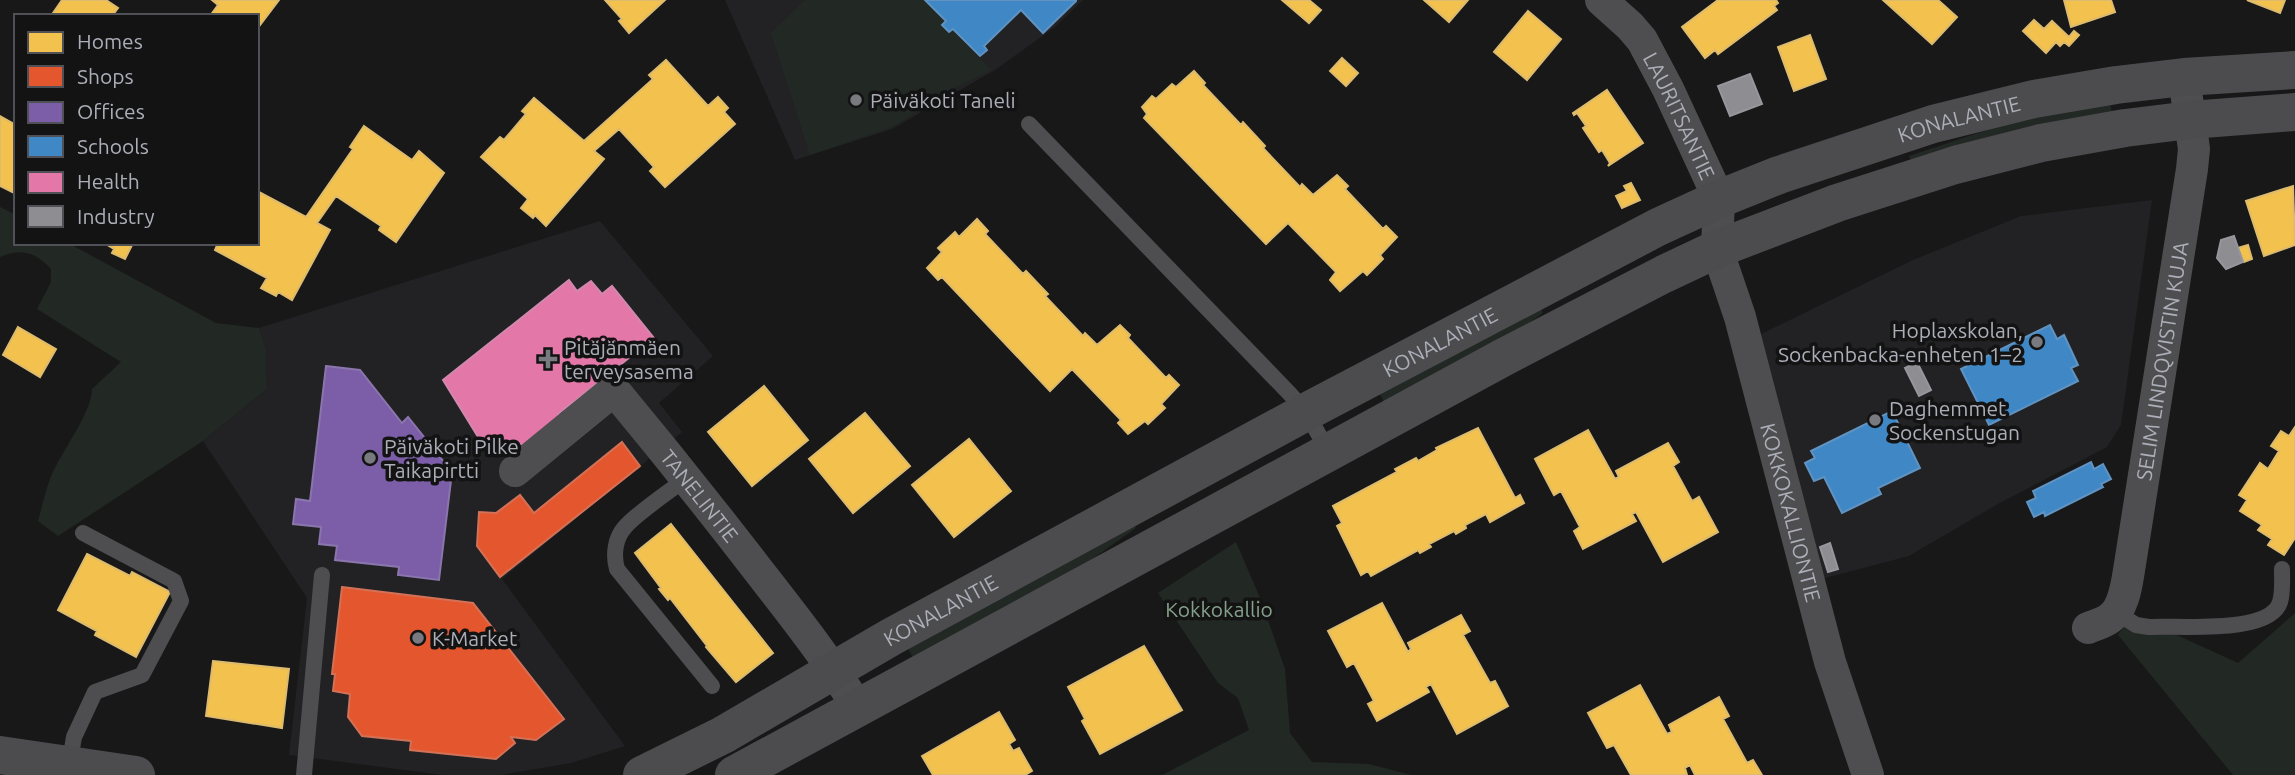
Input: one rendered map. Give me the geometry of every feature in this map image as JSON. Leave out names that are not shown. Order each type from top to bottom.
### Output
[{"type":"main road","name":"KONALANTIE","points":[[642,775],[723,735],[903,630],[1306,412],[1658,227],[1719,199],[1779,175],[1933,124],[2034,99],[2184,77],[2295,69]]},
{"type":"main road","name":"KONALANTIE","points":[[734,775],[1541,337],[1717,250],[1837,203],[1955,165],[2040,143],[2190,120],[2295,113]]},
{"type":"main road","points":[[0,755],[69,770],[136,775]]},
{"type":"street","name":"LAURITSANTIE","points":[[1601,0],[1642,40],[1668,89],[1719,199],[1717,250]]},
{"type":"street","name":"SELIM LINDQVISTIN KUJA","points":[[2116,612],[2125,592],[2130,564],[2192,169],[2194,149],[2184,77]]},
{"type":"street","name":"KOKKOKALLIONTIE","points":[[1717,250],[1740,317],[1830,662],[1868,775]]},
{"type":"street","name":"TANELINTIE","points":[[515,471],[614,390],[687,478],[835,670],[858,708]]},
{"type":"street","points":[[2088,628],[2111,618],[2116,612]]},
{"type":"lane","points":[[1029,124],[1306,412],[1328,451]]},
{"type":"lane","points":[[687,478],[625,527],[617,541],[614,557],[617,569],[712,686]]},
{"type":"lane","points":[[69,770],[74,737],[95,692],[142,675],[181,601],[174,581],[83,533]]},
{"type":"lane","points":[[2116,612],[2136,625],[2149,627],[2251,624],[2272,614],[2280,603],[2282,569]]},
{"type":"lane","points":[[304,775],[322,575]]},
{"type":"shaded area","name":"Päiväkoti Taneli","points":[[725,0],[1083,0],[1055,27],[995,70],[892,129],[795,160]]},
{"type":"shaded area","points":[[2152,200],[2121,425],[2107,447],[1996,505],[1909,556],[1821,579],[1761,334],[1913,260],[2021,216]]},
{"type":"shaded area","points":[[600,221],[713,356],[659,403],[682,432],[502,579],[625,746],[571,763],[501,775],[443,775],[289,755],[307,598],[203,441],[267,389],[266,350],[259,328]]},
{"type":"green space","name":"Päiväkoti Taneli","points":[[805,0],[925,0],[991,70],[956,87],[892,127],[810,155],[771,33]]},
{"type":"green space","points":[[2109,99],[2113,117],[1913,166],[1909,156],[2041,112]]},
{"type":"green space","points":[[0,207],[14,214],[14,245],[72,245],[216,323],[259,328],[266,349],[267,389],[203,441],[58,536],[38,521],[50,479],[87,410],[92,389],[121,362],[37,309],[51,282],[51,269],[28,253],[0,257]]},
{"type":"green space","points":[[1538,304],[1543,313],[1472,363],[1386,406],[1378,390]]},
{"type":"green space","points":[[1132,521],[1136,528],[1054,586],[914,660],[905,643]]},
{"type":"green space","name":"Kokkokallio","points":[[1236,542],[1261,600],[1285,669],[1290,733],[1312,762],[1369,764],[1411,775],[1162,775],[1249,730],[1238,698],[1218,683],[1158,593]]},
{"type":"green space","points":[[2295,613],[2295,775],[2233,775],[2118,635],[2131,614],[2238,663]]},
{"type":"building: Homes","points":[[62,0],[106,0],[118,8],[114,14],[52,14]]},
{"type":"building: Homes","points":[[212,0],[279,0],[259,26],[259,14],[211,14],[218,5]]},
{"type":"building: Homes","points":[[605,0],[665,0],[629,33],[619,21],[622,19]]},
{"type":"building: Homes","points":[[1282,0],[1309,0],[1321,10],[1309,23]]},
{"type":"building: Homes","points":[[1424,0],[1468,0],[1449,22]]},
{"type":"building: Homes","points":[[1718,0],[1776,0],[1778,3],[1774,6],[1777,10],[1718,54],[1715,50],[1705,58],[1682,27]]},
{"type":"building: Homes","points":[[1883,0],[1938,0],[1957,17],[1932,44]]},
{"type":"building: Homes","points":[[2064,0],[2111,0],[2115,12],[2071,27]]},
{"type":"building: Homes","points":[[2247,0],[2285,0],[2280,13]]},
{"type":"building: Homes","points":[[1528,11],[1561,39],[1527,80],[1494,52]]},
{"type":"building: Homes","points":[[2034,20],[2044,29],[2052,21],[2069,37],[2074,31],[2079,35],[2069,46],[2064,42],[2060,46],[2056,42],[2046,53],[2023,31]]},
{"type":"building: Homes","points":[[1810,35],[1826,79],[1794,91],[1778,47]]},
{"type":"building: Homes","points":[[1342,58],[1358,73],[1346,86],[1330,71]]},
{"type":"building: Homes","points":[[666,60],[708,106],[718,97],[728,108],[724,112],[735,124],[665,187],[650,171],[654,167],[619,129],[594,151],[604,159],[546,226],[535,215],[533,218],[521,208],[528,199],[481,157],[500,137],[504,140],[526,114],[522,111],[534,98],[584,141],[653,79],[649,75]]},
{"type":"building: Homes","points":[[1194,71],[1205,83],[1203,85],[1241,125],[1243,122],[1265,146],[1263,148],[1300,187],[1302,184],[1313,195],[1337,175],[1348,186],[1345,189],[1383,229],[1386,226],[1397,237],[1380,255],[1383,259],[1367,275],[1363,271],[1340,291],[1330,280],[1336,272],[1288,223],[1266,244],[1144,118],[1147,114],[1142,107],[1152,96],[1156,99],[1172,84],[1176,87]]},
{"type":"building: Homes","points":[[1607,90],[1643,143],[1608,166],[1610,163],[1602,150],[1599,152],[1583,128],[1586,126],[1577,113],[1573,113]]},
{"type":"building: Homes","points":[[0,116],[14,124],[14,193],[0,186]]},
{"type":"building: Homes","points":[[364,126],[412,160],[419,151],[444,173],[396,242],[379,230],[381,226],[336,196],[317,223],[330,230],[292,300],[278,292],[276,296],[261,288],[267,278],[215,250],[217,245],[259,245],[259,192],[306,217],[353,149],[350,147]]},
{"type":"building: Homes","points":[[1631,183],[1640,200],[1622,208],[1616,196],[1627,191],[1624,186]]},
{"type":"building: Homes","points":[[2293,186],[2295,245],[2264,256],[2246,201]]},
{"type":"building: Homes","points":[[977,219],[988,231],[985,234],[1023,274],[1026,271],[1048,294],[1045,296],[1083,336],[1085,333],[1097,345],[1120,325],[1130,335],[1128,338],[1166,378],[1169,375],[1179,385],[1161,404],[1165,408],[1148,424],[1145,421],[1128,434],[1118,423],[1121,420],[1072,369],[1050,391],[942,277],[938,280],[927,268],[942,252],[938,248],[955,232],[959,237]]},
{"type":"building: Homes","points":[[107,245],[132,245],[125,259],[112,253],[114,249]]},
{"type":"building: Homes","points":[[2248,245],[2252,259],[2244,262],[2238,248]]},
{"type":"building: Homes","points":[[18,327],[56,349],[40,377],[3,355]]},
{"type":"building: Homes","points":[[764,386],[808,440],[752,486],[708,432]]},
{"type":"building: Homes","points":[[865,413],[910,466],[853,513],[809,459]]},
{"type":"building: Homes","points":[[2295,427],[2295,538],[2284,555],[2268,545],[2272,539],[2258,530],[2262,525],[2240,511],[2247,500],[2239,495],[2260,463],[2268,469],[2279,451],[2271,446],[2281,431],[2289,436]]},
{"type":"building: Homes","points":[[1478,428],[1515,498],[1520,495],[1524,503],[1490,522],[1486,514],[1465,525],[1466,528],[1456,534],[1454,531],[1429,544],[1431,547],[1420,553],[1418,550],[1371,576],[1368,571],[1361,575],[1337,526],[1342,523],[1333,506],[1397,472],[1395,469],[1416,458],[1418,461],[1437,450],[1436,448]]},
{"type":"building: Homes","points":[[1588,430],[1615,479],[1619,477],[1616,471],[1668,443],[1679,462],[1673,466],[1692,501],[1699,497],[1718,532],[1663,562],[1636,512],[1632,514],[1636,521],[1583,549],[1574,531],[1580,527],[1561,491],[1554,495],[1535,459]]},
{"type":"building: Homes","points":[[969,439],[1011,491],[954,537],[912,485]]},
{"type":"building: Homes","points":[[671,524],[773,653],[736,682],[670,598],[668,600],[659,589],[661,588],[635,553]]},
{"type":"building: Homes","points":[[87,554],[130,576],[132,572],[170,592],[136,657],[95,635],[97,631],[58,610]]},
{"type":"building: Homes","points":[[1382,603],[1408,652],[1411,649],[1408,643],[1461,615],[1470,631],[1463,635],[1490,683],[1495,681],[1508,706],[1457,734],[1431,684],[1426,687],[1429,692],[1377,721],[1368,704],[1374,701],[1354,663],[1347,667],[1328,631]]},
{"type":"building: Homes","points":[[1144,646],[1182,710],[1100,754],[1068,687]]},
{"type":"building: Homes","points":[[213,661],[289,669],[282,728],[206,716]]},
{"type":"building: Homes","points":[[1640,685],[1667,734],[1672,732],[1669,725],[1719,697],[1729,716],[1723,719],[1747,763],[1753,760],[1762,775],[1695,775],[1690,765],[1685,768],[1687,775],[1631,775],[1614,745],[1607,748],[1588,713]]},
{"type":"building: Homes","points":[[999,712],[1015,740],[1009,744],[1013,751],[1019,748],[1032,771],[1025,775],[933,775],[922,756]]},
{"type":"building: Shops","points":[[622,442],[640,466],[500,577],[477,546],[479,512],[496,513],[520,495],[534,513]]},
{"type":"building: Shops","name":"K-Market","points":[[342,587],[473,603],[564,719],[536,740],[511,737],[515,743],[496,759],[410,750],[411,741],[362,736],[348,717],[350,694],[333,691],[335,674],[332,674]]},
{"type":"building: Offices","points":[[326,366],[360,370],[402,423],[408,417],[452,472],[439,580],[398,575],[399,567],[335,560],[337,546],[319,544],[321,527],[293,524],[296,499],[310,501]]},
{"type":"building: Schools","points":[[925,0],[1076,1],[1043,33],[1021,10],[984,46],[987,50],[980,56],[953,29],[949,32],[942,25],[946,21]]},
{"type":"building: Schools","points":[[2050,325],[2057,339],[2064,335],[2078,365],[2071,368],[2078,381],[1989,425],[1961,369]]},
{"type":"building: Schools","points":[[1892,411],[1920,468],[1878,488],[1881,494],[1842,513],[1824,477],[1814,481],[1805,463],[1815,458],[1811,451]]},
{"type":"building: Schools","points":[[2091,462],[2094,469],[2103,464],[2111,479],[2101,484],[2103,487],[2045,516],[2044,512],[2034,517],[2027,502],[2036,498],[2033,491]]},
{"type":"building: Health","name":"Pitäjänmäen terveysasema","points":[[569,280],[577,291],[591,281],[602,294],[612,286],[654,338],[558,414],[562,420],[530,445],[480,440],[443,380]]},
{"type":"building: Industry","points":[[1750,74],[1762,104],[1730,116],[1718,86]]},
{"type":"building: Industry","points":[[2234,236],[2243,262],[2226,269],[2217,258],[2221,240]]},
{"type":"building: Industry","points":[[1917,362],[1931,390],[1919,396],[1905,368]]},
{"type":"building: Industry","points":[[1830,543],[1838,569],[1828,572],[1820,547]]},
{"type":"place","name":"Päiväkoti Taneli","points":[[856,100]]},
{"type":"place","name":"Hoplaxskolan, Sockenbacka-enheten 1–2","points":[[2037,342]]},
{"type":"place","name":"Pitäjänmäen terveysasema","points":[[548,359]]},
{"type":"place","name":"Daghemmet Sockenstugan","points":[[1875,420]]},
{"type":"place","name":"Päiväkoti Pilke Taikapirtti","points":[[370,458]]},
{"type":"place","name":"K-Market","points":[[418,638]]}]
